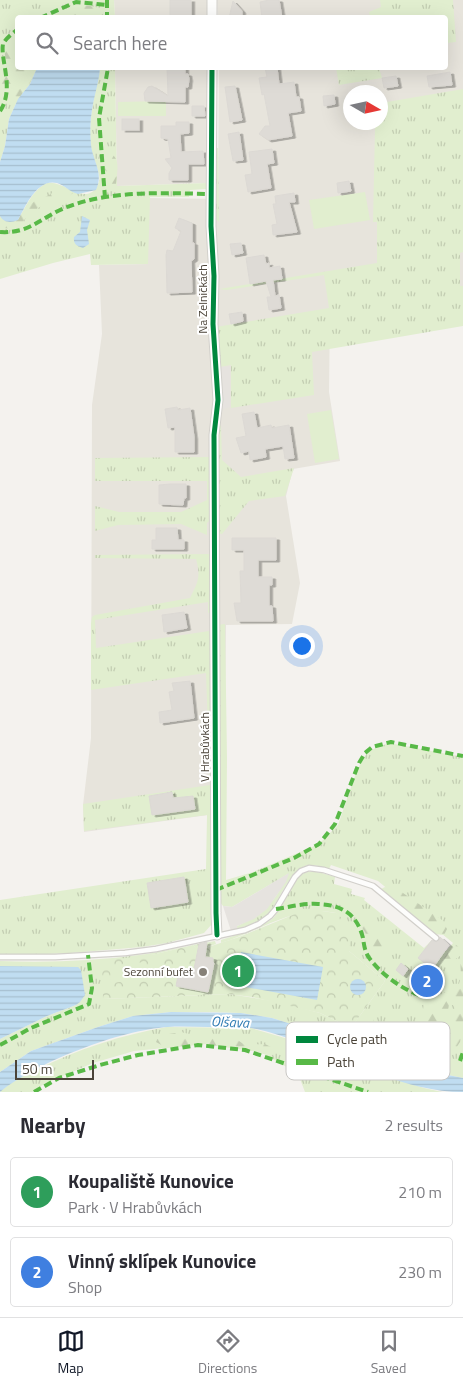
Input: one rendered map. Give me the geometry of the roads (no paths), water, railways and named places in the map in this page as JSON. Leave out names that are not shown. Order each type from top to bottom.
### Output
[{"type":"street","points":[[212,0],[212,15]]},
{"type":"street","name":"Na Zelničkách","points":[[212,70],[211,226],[214,276],[213,324],[218,400],[214,435],[215,559]]},
{"type":"street","name":"V Hrabůvkách","points":[[215,559],[217,935]]},
{"type":"lane","points":[[0,957],[55,957],[125,953],[156,949],[245,930],[263,921],[276,909],[294,878],[305,869],[313,868],[373,886],[436,938]]},
{"type":"water","points":[[36,70],[100,70],[90,127],[92,151],[99,178],[96,190],[78,194],[57,183],[43,185],[28,201],[18,220],[8,222],[0,216],[0,162],[5,146],[9,119],[18,99],[30,84]]},
{"type":"water","points":[[82,216],[90,220],[87,230],[89,244],[83,248],[74,241],[74,237],[80,232]]},
{"type":"water","points":[[241,952],[323,967],[317,1000],[234,985]]},
{"type":"water","points":[[0,966],[78,967],[81,970],[85,995],[76,1005],[47,1016],[0,1039]]},
{"type":"water","points":[[358,979],[364,981],[366,987],[364,993],[358,995],[352,993],[350,987],[352,981]]},
{"type":"water","name":"Olšava","points":[[171,1012],[241,1013],[286,1022],[286,1038],[246,1027],[168,1027],[149,1029],[80,1049],[35,1070],[0,1092],[0,1072],[31,1051],[133,1016]]},
{"type":"water","points":[[450,1075],[463,1078],[463,1092],[442,1091],[395,1080],[450,1080]]},
{"type":"place","name":"Koupaliště Kunovice","points":[[238,971]]},
{"type":"place","name":"Sezonní bufet","points":[[203,972]]},
{"type":"place","name":"Vinný sklípek Kunovice","points":[[427,981]]}]
